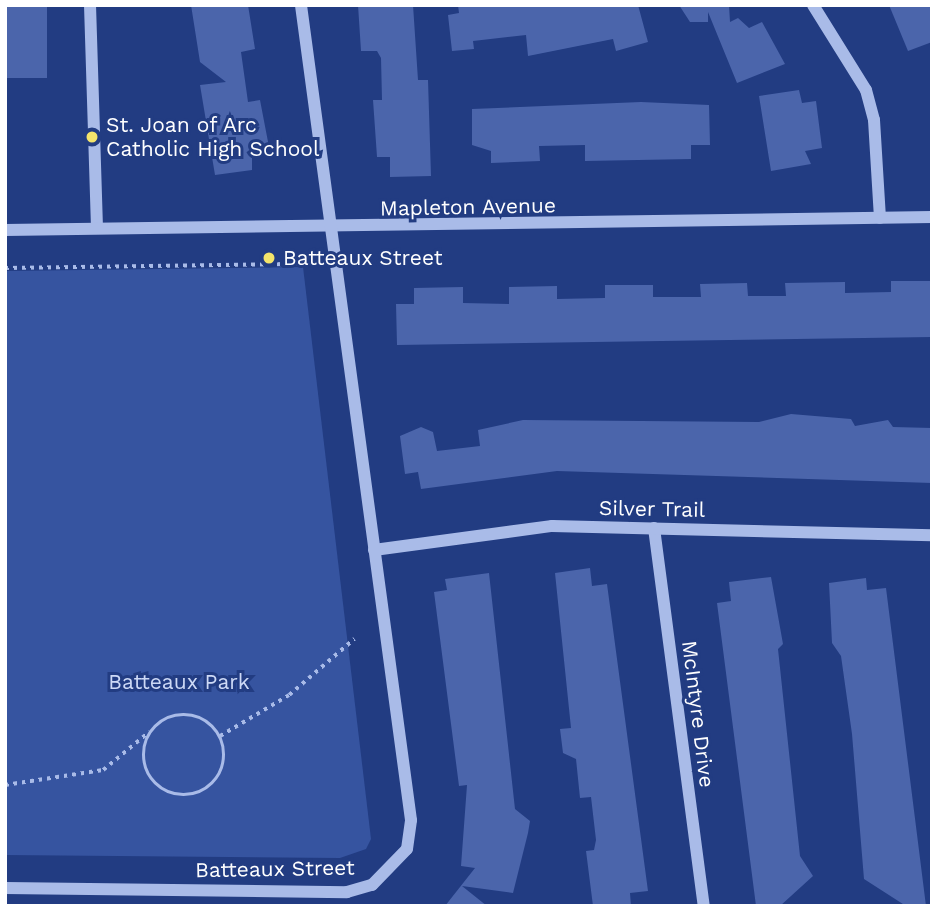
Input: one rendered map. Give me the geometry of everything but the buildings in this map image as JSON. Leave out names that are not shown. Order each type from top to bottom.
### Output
[{"type":"street","points":[[90,5],[97,228]]},
{"type":"street","name":"Batteaux Street","points":[[5,888],[347,892],[392,870],[407,849],[411,820],[300,5]]},
{"type":"street","points":[[813,5],[866,90],[874,120],[880,218]]},
{"type":"street","name":"Mapleton Avenue","points":[[5,230],[329,229],[932,217]]},
{"type":"street","name":"Silver Trail","points":[[374,550],[552,526],[932,535]]},
{"type":"street","name":"McIntyre Drive","points":[[654,528],[704,906]]},
{"type":"path","points":[[5,268],[308,264]]},
{"type":"path","points":[[220,736],[289,695],[354,639]]},
{"type":"path","points":[[5,785],[103,770],[153,728],[189,714],[220,736],[223,762],[210,786],[172,793],[145,766],[153,728]]},
{"type":"green space","name":"Batteaux Park","points":[[303,267],[371,839],[366,849],[340,858],[5,855],[5,271]]},
{"type":"place","name":"St. Joan of Arc Catholic High School","points":[[92,137]]},
{"type":"place","name":"Batteaux Street","points":[[269,258]]}]
